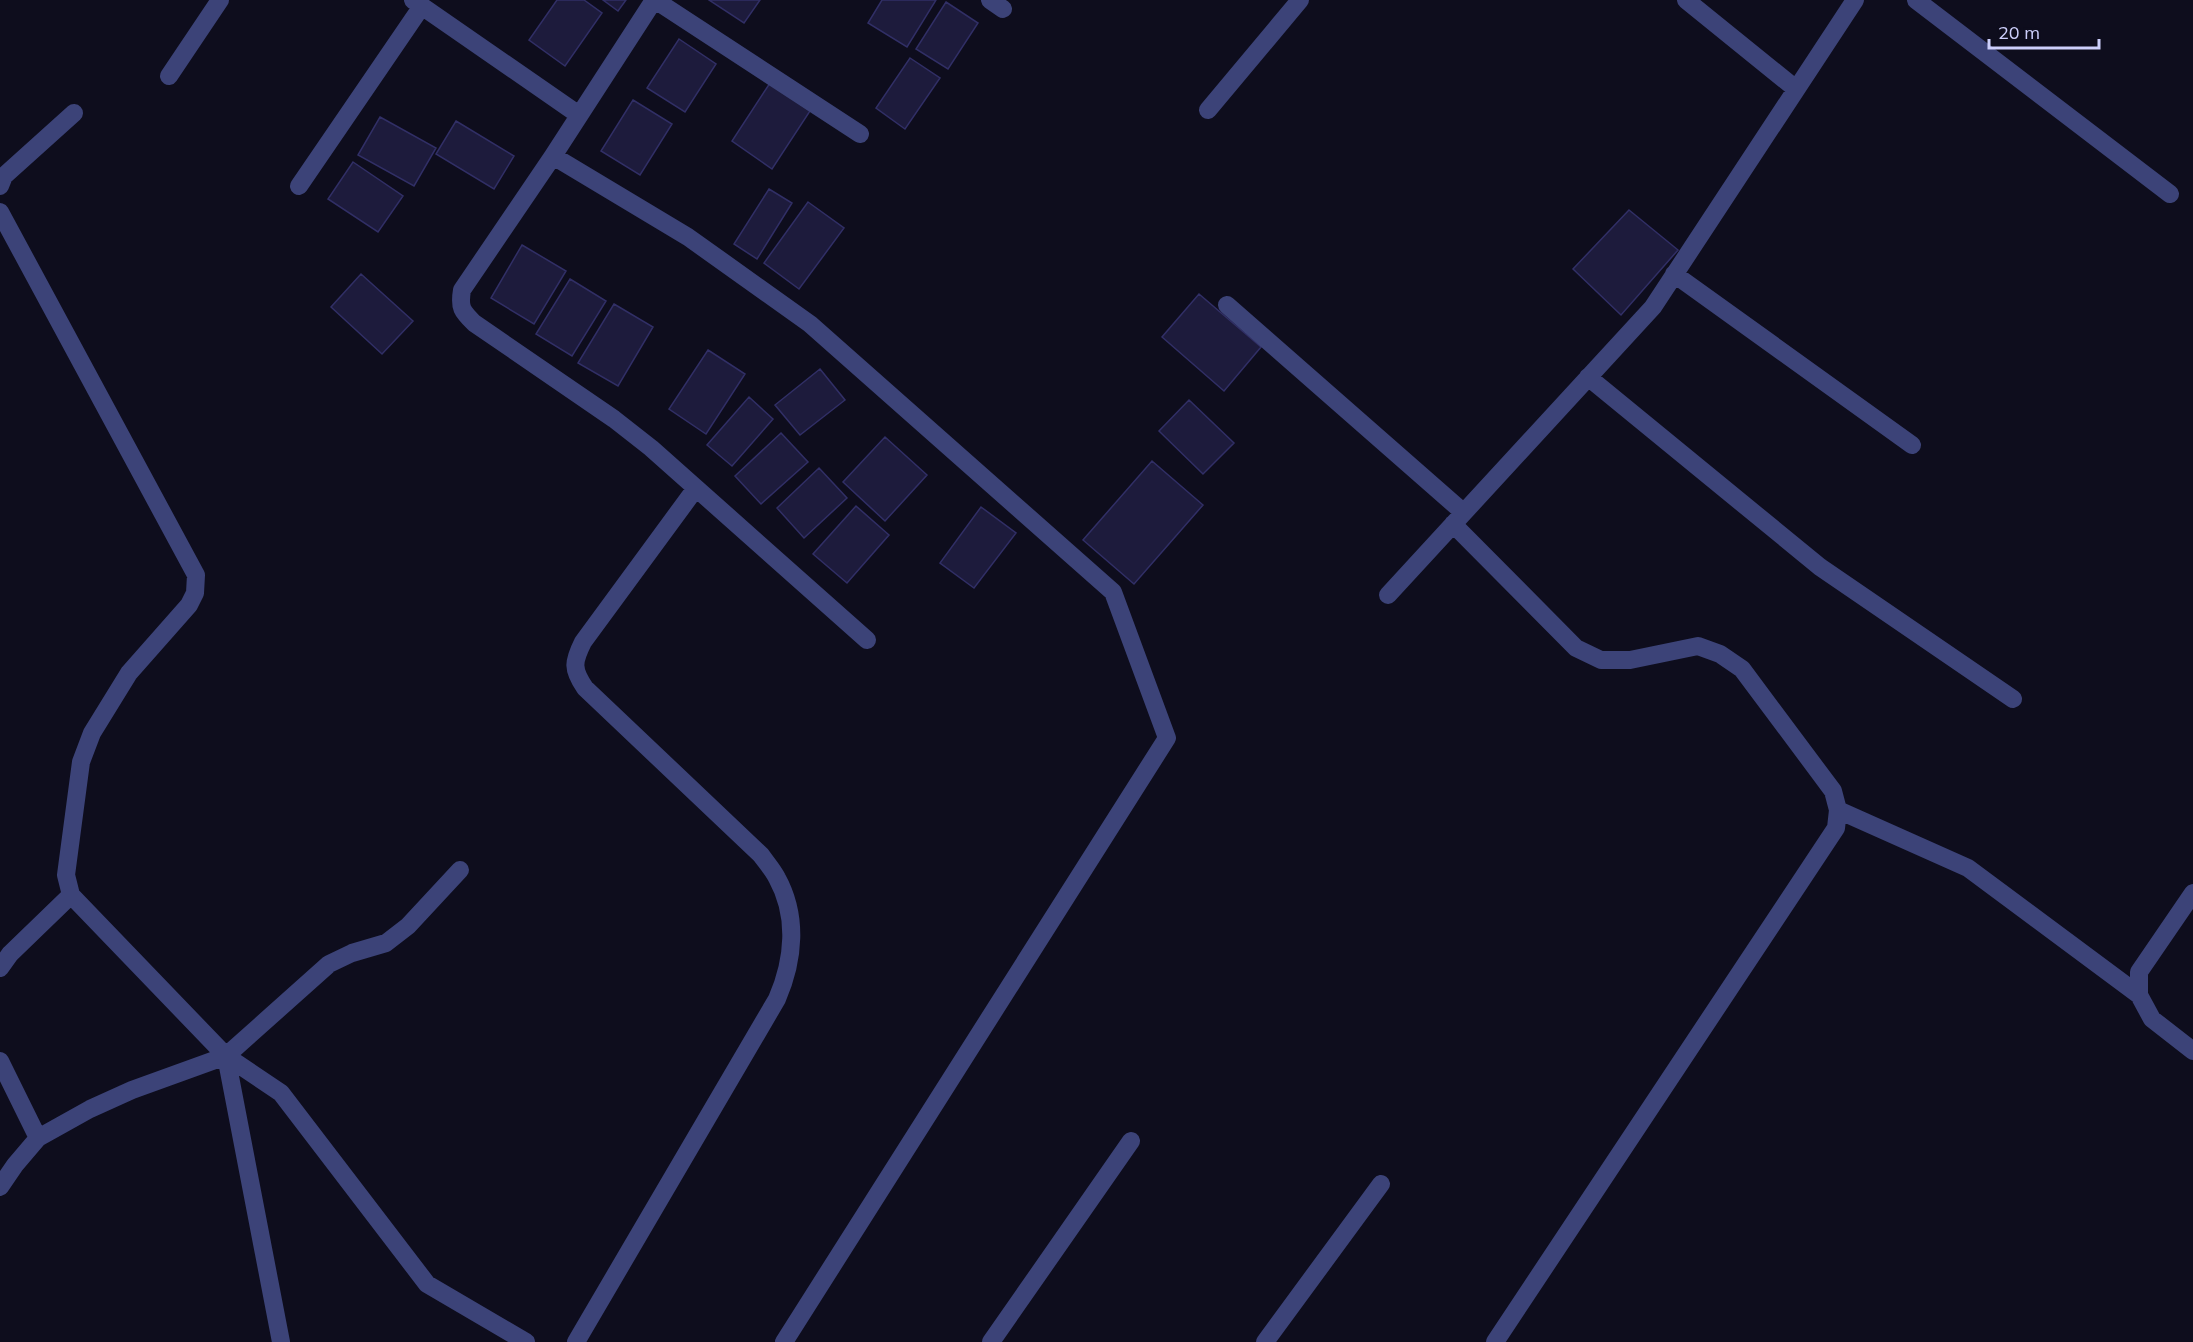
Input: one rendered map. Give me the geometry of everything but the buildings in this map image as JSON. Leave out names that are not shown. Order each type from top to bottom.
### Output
[{"type":"street","points":[[169,76],[220,0]]},
{"type":"street","points":[[860,134],[655,0],[462,290],[460,300],[462,311],[474,323],[614,419],[696,488],[867,640]]},
{"type":"street","points":[[1208,110],[1300,0]]},
{"type":"street","points":[[1686,0],[1796,89]]},
{"type":"street","points":[[1388,595],[1653,308],[1855,0]]},
{"type":"street","points":[[1916,0],[2170,194]]},
{"type":"street","points":[[299,186],[417,3],[579,115]]},
{"type":"street","points":[[0,186],[4,176],[74,113]]},
{"type":"street","points":[[553,156],[688,237],[810,324],[1113,592],[1167,738],[784,1342]]},
{"type":"street","points":[[0,212],[196,575],[195,593],[189,605],[129,673],[92,733],[81,762],[66,875],[71,895],[226,1056],[280,1093],[427,1284],[526,1342]]},
{"type":"street","points":[[1674,274],[1912,446]]},
{"type":"street","points":[[1227,305],[1458,518],[1576,648],[1601,660],[1630,660],[1698,646],[1720,654],[1742,669],[1833,791],[1838,810],[1836,828],[1495,1342]]},
{"type":"street","points":[[1588,377],[1812,561],[2013,699]]},
{"type":"street","points":[[576,1342],[777,999],[786,978],[791,950],[791,918],[778,879],[761,855],[585,688],[576,674],[575,658],[583,642],[696,488]]},
{"type":"street","points":[[1838,810],[1968,868],[2139,995],[2152,1019],[2193,1051]]},
{"type":"street","points":[[0,1187],[38,1138],[90,1108],[132,1090],[226,1056],[329,964],[352,953],[386,943],[408,926],[460,870]]},
{"type":"street","points":[[2139,995],[2139,972],[2193,893]]},
{"type":"street","points":[[0,968],[10,954],[71,895]]},
{"type":"street","points":[[226,1056],[281,1342]]},
{"type":"street","points":[[0,1061],[38,1138]]},
{"type":"street","points":[[991,1342],[1131,1141]]},
{"type":"street","points":[[1265,1342],[1381,1184]]}]
